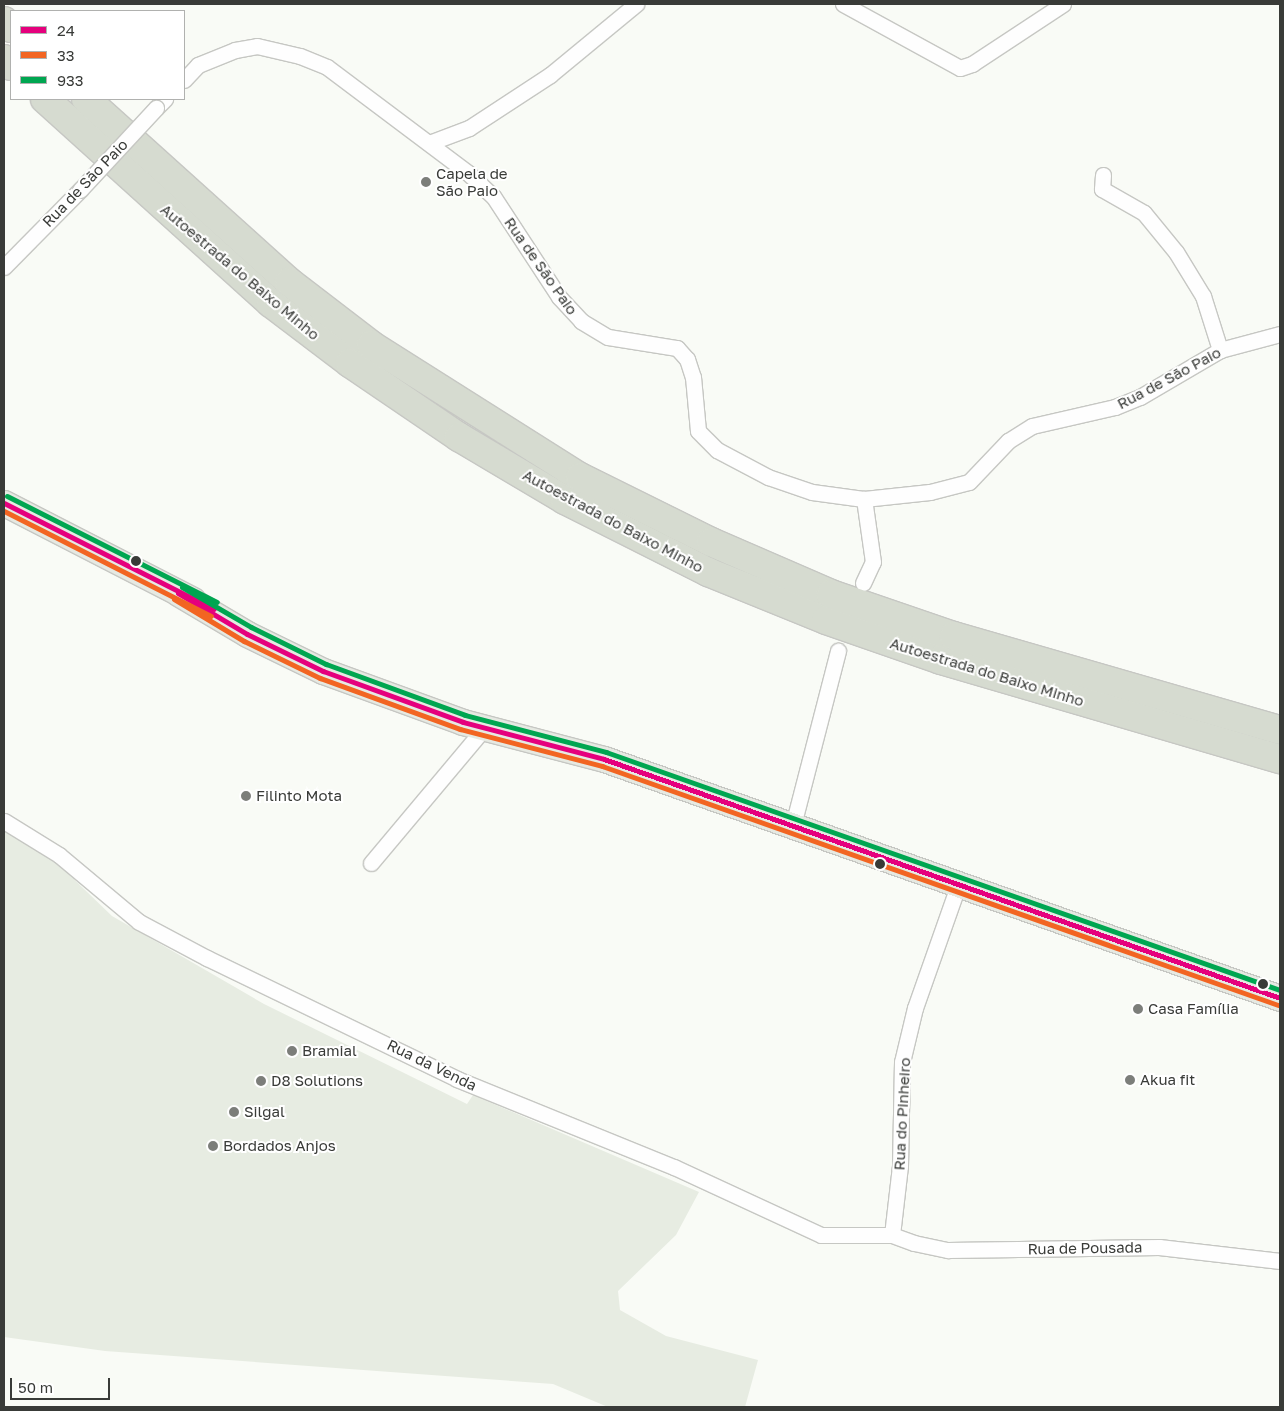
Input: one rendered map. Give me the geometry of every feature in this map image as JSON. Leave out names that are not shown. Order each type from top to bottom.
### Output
[{"type":"highway","name":"Autoestrada do Baixo Minho","points":[[46,100],[271,303],[350,363],[460,436],[565,500],[708,572],[826,620],[942,660],[1280,759]]},
{"type":"highway","name":"Autoestrada do Baixo Minho","points":[[87,100],[289,282],[371,345],[580,477],[710,542],[832,594],[954,636],[1280,730]]},
{"type":"main road","points":[[4,503],[178,593],[315,650],[454,703],[563,740],[604,759]]},
{"type":"main road","points":[[178,593],[215,617],[323,671],[485,727],[604,759],[959,882],[1280,998]]},
{"type":"street","points":[[428,143],[469,128],[550,75],[636,4]]},
{"type":"street","points":[[842,4],[960,68],[972,64],[1063,4]]},
{"type":"street","name":"Rua de São Paio","points":[[185,79],[198,65],[235,50],[257,46],[300,56],[327,67],[428,143],[493,196],[559,297],[581,321],[608,337],[677,348],[687,359],[693,377],[698,431],[717,450],[768,477],[812,492],[864,499],[930,492],[969,482],[1008,441],[1032,426],[1115,407],[1149,392],[1220,350],[1280,334]]},
{"type":"street","name":"Rua de São Paio","points":[[4,267],[80,190],[160,103]]},
{"type":"street","points":[[1103,175],[1102,189],[1144,213],[1176,252],[1203,296],[1220,350]]},
{"type":"street","points":[[863,583],[873,562],[864,499]]},
{"type":"street","points":[[792,825],[838,651]]},
{"type":"street","points":[[371,863],[485,727]]},
{"type":"street","name":"Rua da Venda","points":[[4,822],[60,855],[139,922],[457,1079],[674,1167],[821,1235],[892,1235]]},
{"type":"street","name":"Rua do Pinheiro","points":[[892,1235],[900,1166],[902,1062],[915,1008],[959,882]]},
{"type":"street","name":"Rua de Pousada","points":[[892,1235],[914,1244],[948,1250],[1158,1247],[1280,1261]]},
{"type":"shaded area","points":[[4,830],[57,863],[112,916],[264,1004],[467,1104],[473,1095],[699,1192],[676,1235],[618,1291],[620,1310],[666,1336],[758,1360],[745,1407],[608,1407],[553,1384],[105,1351],[4,1337]]},
{"type":"transit line","name":"933","points":[[7,496],[217,602]]},
{"type":"transit line","name":"24","points":[[4,503],[214,609]]},
{"type":"transit line","name":"33","points":[[4,511],[211,616]]},
{"type":"transit line","name":"933","points":[[182,587],[251,627],[326,664],[465,715],[606,752],[1280,990]]},
{"type":"transit line","name":"24","points":[[178,593],[247,634],[323,671],[463,722],[604,759],[1280,998]]},
{"type":"transit line","name":"33","points":[[174,599],[244,641],[320,678],[460,729],[602,766],[1278,1005]]},
{"type":"place","name":"Capela de São Paio","points":[[426,182]]},
{"type":"place","name":"Filinto Mota","points":[[246,796]]},
{"type":"place","name":"Casa Família","points":[[1138,1009]]},
{"type":"place","name":"Bramial","points":[[292,1051]]},
{"type":"place","name":"Akua fit","points":[[1130,1080]]},
{"type":"place","name":"D8 Solutions","points":[[261,1081]]},
{"type":"place","name":"Silgal","points":[[234,1112]]},
{"type":"place","name":"Bordados Anjos","points":[[213,1146]]}]
